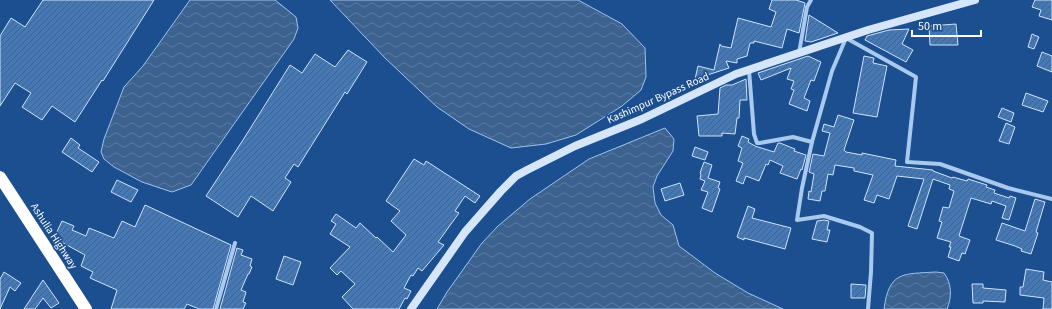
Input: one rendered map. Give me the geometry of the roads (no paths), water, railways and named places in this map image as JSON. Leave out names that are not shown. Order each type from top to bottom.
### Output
[{"type":"highway","name":"Ashulia Highway","points":[[0,177],[86,309]]},
{"type":"main road","name":"Kashimpur Bypass Road","points":[[411,309],[464,232],[516,176],[575,146],[642,119],[736,74],[907,18],[974,0]]},
{"type":"street","points":[[799,53],[807,7],[811,0]]},
{"type":"street","points":[[868,309],[872,234],[860,227],[824,216],[797,220],[812,142],[832,71],[846,38],[916,77],[907,162],[940,164],[1008,188],[1052,199]]},
{"type":"street","points":[[749,70],[754,134],[757,143],[793,137],[812,142]]},
{"type":"street","points":[[216,309],[236,243]]},
{"type":"water","points":[[190,0],[275,0],[296,17],[298,28],[294,39],[191,185],[172,192],[142,182],[114,167],[104,159],[101,152],[104,139],[124,87],[143,66]]},
{"type":"water","points":[[330,0],[578,0],[622,24],[645,48],[646,77],[641,90],[622,106],[576,135],[546,144],[511,148],[469,129],[437,107],[385,58]]},
{"type":"water","points":[[665,128],[674,139],[673,151],[657,176],[653,187],[655,203],[661,215],[673,225],[679,246],[715,273],[748,293],[783,309],[437,309],[447,292],[482,243],[498,226],[530,199],[589,159]]},
{"type":"water","points":[[915,273],[944,273],[949,282],[950,300],[947,309],[884,309],[886,297],[894,281],[900,277]]}]
